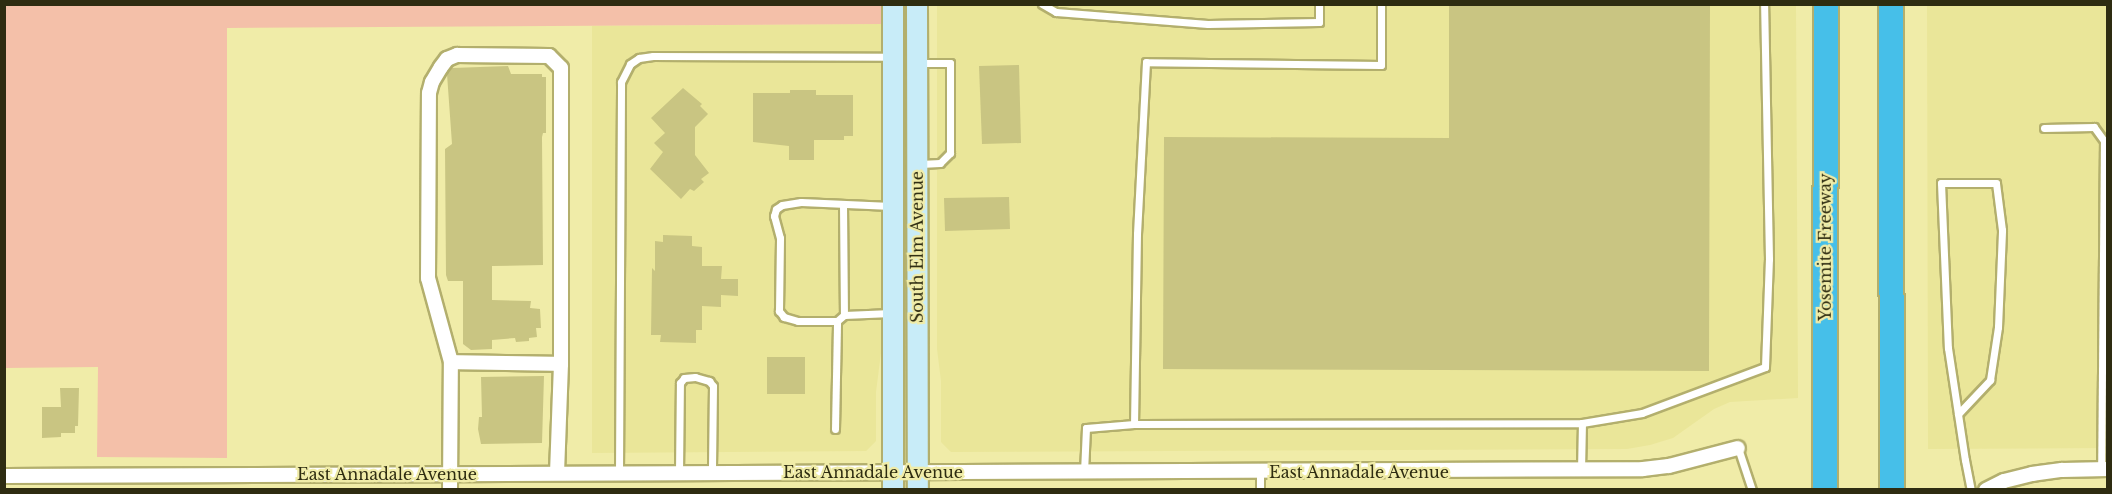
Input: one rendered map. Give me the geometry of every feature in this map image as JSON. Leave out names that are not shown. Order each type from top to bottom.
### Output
[{"type":"highway","name":"Yosemite Freeway","points":[[1825,489],[1826,4]]},
{"type":"highway","points":[[1891,4],[1892,489]]},
{"type":"main road","name":"South Elm Avenue","points":[[893,4],[893,480]]},
{"type":"main road","name":"South Elm Avenue","points":[[917,4],[918,480]]},
{"type":"street","points":[[450,489],[451,362],[429,288],[429,93],[432,82],[447,59],[456,55],[549,56],[561,68],[561,364],[557,473]]},
{"type":"street","points":[[451,362],[561,364]]},
{"type":"street","name":"East Annadale Avenue","points":[[4,476],[712,473],[918,480],[1084,472],[1581,470],[1669,466],[1738,448]]},
{"type":"street","points":[[1986,489],[2004,481],[2032,474],[2062,470],[2104,469]]},
{"type":"lane","points":[[1042,4],[1056,12],[1208,24],[1319,22],[1318,4]]},
{"type":"lane","points":[[1134,424],[1137,234],[1146,62],[1381,65],[1381,4]]},
{"type":"lane","points":[[1084,472],[1086,428],[1134,424],[1582,423],[1642,413],[1765,367],[1769,259],[1764,4]]},
{"type":"lane","points":[[619,473],[621,82],[630,64],[639,58],[652,56],[893,57]]},
{"type":"lane","points":[[918,63],[950,63],[950,153],[940,163],[918,164]]},
{"type":"lane","points":[[2044,128],[2094,127],[2104,141],[2104,469]]},
{"type":"lane","points":[[1958,414],[1990,380],[1998,327],[2002,230],[1996,183],[1941,183],[1948,348],[1958,414],[1971,489]]},
{"type":"lane","points":[[893,206],[782,204],[776,209],[774,216],[780,238],[780,311],[784,317],[798,321],[837,321],[844,315],[893,313]]},
{"type":"lane","points":[[843,204],[844,315]]},
{"type":"lane","points":[[835,429],[837,321]]},
{"type":"lane","points":[[679,473],[680,383],[684,378],[695,377],[709,381],[713,386],[712,473]]},
{"type":"lane","points":[[1581,470],[1582,423]]},
{"type":"lane","points":[[1738,448],[1752,489]]},
{"type":"lane","points":[[1260,472],[1260,489]]},
{"type":"shaded area","points":[[5,5],[881,5],[881,24],[227,28],[227,458],[97,457],[98,367],[5,368]]},
{"type":"shaded area","points":[[937,5],[1796,5],[1798,398],[1730,402],[1714,409],[1673,438],[1627,449],[951,452],[941,442],[941,381],[937,349]]},
{"type":"shaded area","points":[[1927,5],[2107,5],[2107,448],[1928,449]]},
{"type":"shaded area","points":[[881,24],[881,353],[876,392],[876,441],[866,451],[592,453],[592,26]]},
{"type":"building","points":[[1449,4],[1710,4],[1709,371],[1163,369],[1164,137],[1449,138]]},
{"type":"building","points":[[1019,65],[1021,143],[982,144],[979,66]]},
{"type":"building","points":[[508,66],[511,74],[542,74],[542,77],[546,77],[546,133],[543,133],[542,137],[543,265],[492,266],[492,300],[531,301],[530,308],[540,309],[541,328],[536,328],[537,337],[529,338],[529,341],[516,342],[515,338],[492,340],[492,349],[471,350],[463,344],[463,281],[448,281],[446,275],[445,149],[452,144],[447,74],[452,68]]},
{"type":"building","points":[[683,88],[702,104],[700,106],[708,114],[695,127],[695,155],[709,173],[701,179],[704,182],[694,191],[690,189],[681,199],[650,169],[663,152],[654,143],[665,133],[651,118]]},
{"type":"building","points":[[790,90],[816,90],[816,95],[853,95],[853,136],[844,136],[844,140],[814,140],[814,160],[789,160],[789,146],[753,142],[753,93],[790,93]]},
{"type":"building","points":[[1009,197],[1010,229],[945,231],[944,198]]},
{"type":"building","points":[[663,235],[692,236],[692,246],[702,247],[702,266],[722,266],[721,279],[738,279],[738,296],[721,295],[721,307],[702,306],[702,330],[696,330],[696,343],[660,342],[661,335],[651,335],[652,268],[655,271],[655,241],[663,242]]},
{"type":"building","points":[[767,357],[805,357],[805,394],[767,394]]},
{"type":"building","points":[[544,376],[542,443],[481,444],[478,429],[479,417],[482,417],[481,377]]},
{"type":"building","points":[[60,388],[79,388],[78,426],[75,426],[75,433],[61,433],[61,437],[42,438],[42,407],[61,407]]}]
